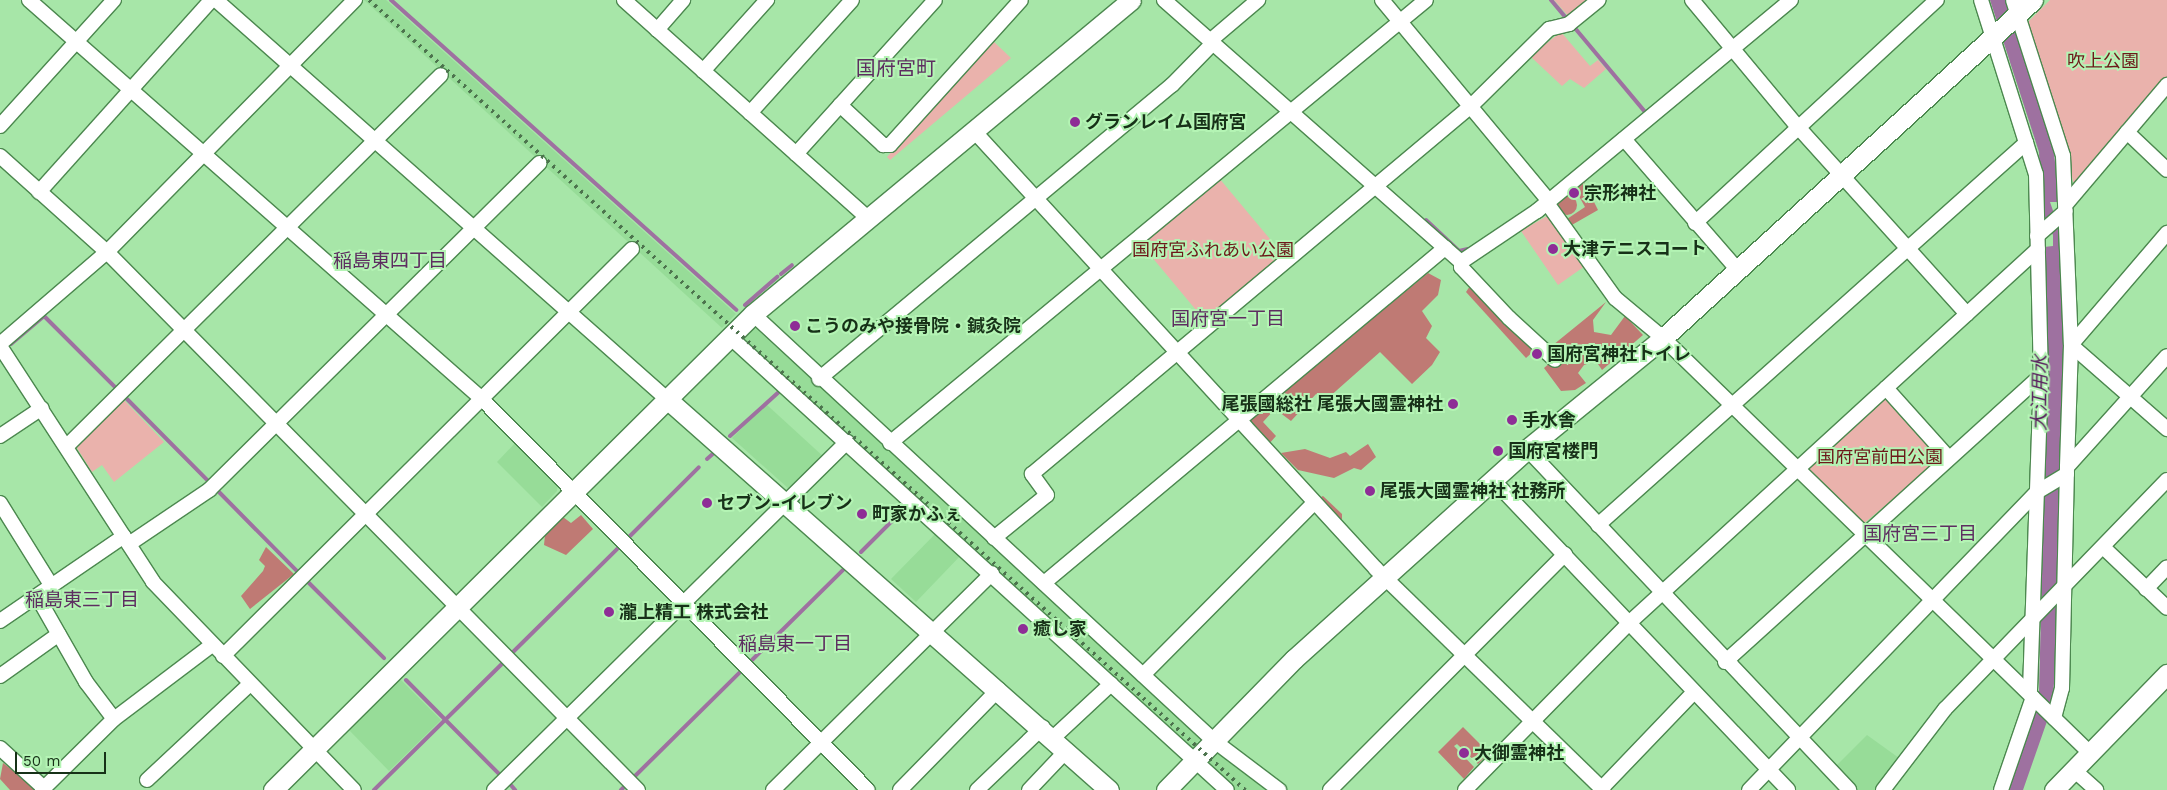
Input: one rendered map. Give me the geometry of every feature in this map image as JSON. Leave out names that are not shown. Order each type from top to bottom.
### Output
[{"type":"street","points":[[29,0],[202,156],[482,399],[868,790]]},
{"type":"street","points":[[0,126],[114,0]]},
{"type":"street","points":[[39,192],[211,0]]},
{"type":"street","points":[[216,0],[667,399],[1055,738],[1109,790]]},
{"type":"street","points":[[354,790],[153,582],[68,445],[0,345],[106,252],[355,0]]},
{"type":"street","points":[[624,0],[868,218]]},
{"type":"street","points":[[657,30],[683,0]]},
{"type":"street","points":[[704,71],[767,0]]},
{"type":"street","points":[[750,113],[852,0]]},
{"type":"street","points":[[796,154],[934,0]]},
{"type":"street","points":[[840,105],[883,145],[890,145],[1021,0]]},
{"type":"street","points":[[273,790],[753,314],[1132,0]]},
{"type":"street","points":[[1164,0],[1294,111],[1446,248],[1461,262],[1461,267],[1509,318],[1555,360]]},
{"type":"street","points":[[819,379],[1172,85],[1212,41],[1258,0]]},
{"type":"street","points":[[1382,0],[1548,202],[1615,298],[1663,338],[2090,753]]},
{"type":"street","points":[[890,443],[1426,0]]},
{"type":"street","points":[[994,538],[1047,495],[1032,474],[1471,106],[1549,29],[1569,24],[1599,0]]},
{"type":"street","points":[[1692,0],[1798,127],[1967,314]]},
{"type":"street","points":[[1461,262],[1548,202],[1791,0]]},
{"type":"street","points":[[1695,223],[1937,0]]},
{"type":"street","points":[[1981,0],[1994,33],[2036,174],[2039,240],[2041,375],[2033,697],[2001,790]]},
{"type":"street","points":[[1166,790],[1214,740],[1388,576],[1527,449],[1663,338],[1994,33],[2015,10],[2033,0]]},
{"type":"street","points":[[2015,10],[2064,156],[2064,210],[2071,344],[2061,590],[2062,688],[2053,717]]},
{"type":"street","points":[[68,445],[441,75]]},
{"type":"street","points":[[1465,790],[1629,623],[1967,314],[2039,240],[2167,85]]},
{"type":"street","points":[[974,131],[1237,422],[1314,503],[1602,789],[1694,692]]},
{"type":"street","points":[[2127,132],[2167,170]]},
{"type":"street","points":[[1624,138],[1695,223],[1738,270]]},
{"type":"street","points":[[1598,525],[2026,143]]},
{"type":"street","points":[[0,156],[106,252],[638,790]]},
{"type":"street","points":[[0,622],[51,585],[210,490],[540,163]]},
{"type":"street","points":[[2071,344],[2167,233]]},
{"type":"street","points":[[1044,583],[1446,248]]},
{"type":"street","points":[[223,656],[632,249]]},
{"type":"street","points":[[753,314],[819,379],[1214,740],[1279,790]]},
{"type":"street","points":[[730,337],[992,573],[1228,790]]},
{"type":"street","points":[[2071,344],[2167,429]]},
{"type":"street","points":[[1749,790],[2038,491],[2065,473],[2167,356]]},
{"type":"street","points":[[1725,662],[1948,457],[2041,375]]},
{"type":"street","points":[[1886,388],[1948,457]]},
{"type":"street","points":[[0,436],[42,408]]},
{"type":"street","points":[[494,790],[847,442]]},
{"type":"street","points":[[1527,449],[1798,740],[1849,790]]},
{"type":"street","points":[[1493,480],[1788,790]]},
{"type":"street","points":[[1883,790],[1945,709],[2167,480]]},
{"type":"street","points":[[0,503],[51,585]]},
{"type":"street","points":[[1143,675],[1314,503]]},
{"type":"street","points":[[2103,547],[2167,608]]},
{"type":"street","points":[[1330,790],[1464,652],[1565,554]]},
{"type":"street","points":[[2146,588],[2167,567]]},
{"type":"street","points":[[773,790],[992,573]]},
{"type":"street","points":[[37,596],[59,634],[114,719]]},
{"type":"street","points":[[0,676],[59,634]]},
{"type":"street","points":[[0,748],[45,789],[114,719],[212,645]]},
{"type":"street","points":[[2054,790],[2167,674]]},
{"type":"street","points":[[147,780],[250,684]]},
{"type":"street","points":[[976,790],[1055,738],[1111,684]]},
{"type":"street","points":[[900,790],[999,689]]},
{"type":"street","points":[[1029,790],[1055,738]]},
{"type":"street","points":[[2074,770],[2096,790]]},
{"type":"shaded area","points":[[364,0],[386,0],[736,314],[722,328]]},
{"type":"shaded area","points":[[1990,0],[2006,0],[2053,146],[2060,202],[2050,202],[2061,234],[2064,332],[2058,636],[2052,707],[2023,790],[2008,790],[2039,692],[2047,377],[2044,247],[2053,246],[2053,235],[2042,216],[2039,152]]},
{"type":"shaded area","points":[[1584,182],[1598,210],[1570,226],[1567,219],[1585,207],[1575,189]]},
{"type":"shaded area","points":[[1567,195],[1574,198],[1577,205],[1574,212],[1567,215],[1560,212],[1557,205],[1560,198]]},
{"type":"shaded area","points":[[1428,273],[1441,280],[1438,295],[1422,311],[1432,326],[1426,338],[1440,352],[1432,365],[1412,384],[1380,352],[1328,398],[1316,394],[1291,421],[1275,409],[1263,422],[1276,436],[1269,444],[1249,420]]},
{"type":"shaded area","points":[[1470,286],[1536,349],[1526,358],[1466,292]]},
{"type":"shaded area","points":[[1606,302],[1593,320],[1594,332],[1611,335],[1625,316],[1643,335],[1602,370],[1596,361],[1584,365],[1578,373],[1586,383],[1575,390],[1561,391],[1544,368],[1559,355],[1553,345]]},
{"type":"shaded area","points":[[753,326],[1204,735],[1190,750],[740,340]]},
{"type":"shaded area","points":[[766,404],[825,458],[789,489],[732,438]]},
{"type":"shaded area","points":[[517,441],[558,483],[557,491],[542,507],[497,462]]},
{"type":"shaded area","points":[[1368,444],[1376,457],[1361,470],[1354,468],[1334,478],[1298,470],[1281,453],[1305,449],[1330,458],[1346,452],[1350,456]]},
{"type":"shaded area","points":[[1323,496],[1342,514],[1342,520],[1319,498]]},
{"type":"shaded area","points":[[581,515],[593,529],[566,555],[544,545],[545,535],[563,517],[571,523]]},
{"type":"shaded area","points":[[939,530],[964,552],[916,602],[891,579]]},
{"type":"shaded area","points":[[266,547],[294,574],[250,609],[241,596],[263,571],[265,566],[259,560]]},
{"type":"shaded area","points":[[400,679],[441,720],[389,771],[349,730]]},
{"type":"shaded area","name":"大御霊神社","points":[[1463,727],[1489,753],[1478,764],[1457,744],[1454,746],[1474,767],[1464,779],[1438,752]]},
{"type":"shaded area","points":[[1867,735],[1899,758],[1875,790],[1857,790],[1835,767]]},
{"type":"shaded area","points":[[1218,748],[1270,790],[1235,790],[1205,762]]},
{"type":"shaded area","points":[[3,763],[36,788],[36,790],[10,790],[0,779]]},
{"type":"green space","points":[[1554,0],[1592,0],[1570,18]]},
{"type":"green space","name":"吹上公園","points":[[2050,0],[2167,0],[2167,77],[2078,182],[2073,182],[2063,130],[2026,24]]},
{"type":"green space","points":[[1561,32],[1590,66],[1598,60],[1606,69],[1584,88],[1570,79],[1562,86],[1530,56]]},
{"type":"green space","points":[[992,40],[1011,58],[890,160],[887,157]]},
{"type":"green space","name":"国府宮ふれあい公園","points":[[1219,178],[1285,257],[1206,322],[1141,244]]},
{"type":"green space","name":"大津テニスコート","points":[[1549,215],[1585,266],[1558,285],[1521,231]]},
{"type":"green space","points":[[122,398],[164,442],[114,482],[102,465],[92,472],[77,448],[78,441]]},
{"type":"green space","name":"国府宮前田公園","points":[[1881,399],[1888,399],[1939,455],[1938,461],[1862,525],[1807,471]]},
{"type":"waterway","points":[[391,0],[736,310]]},
{"type":"waterway","points":[[1551,0],[1567,19]]},
{"type":"waterway","points":[[1574,27],[1645,112]]},
{"type":"waterway","points":[[1426,220],[1459,251],[1468,249]]},
{"type":"waterway","points":[[781,274],[792,265]]},
{"type":"waterway","points":[[745,305],[777,277]]},
{"type":"waterway","points":[[11,344],[44,316],[117,389]]},
{"type":"waterway","points":[[730,436],[781,390]]},
{"type":"waterway","points":[[125,397],[207,480]]},
{"type":"waterway","points":[[707,459],[714,453]]},
{"type":"waterway","points":[[628,538],[699,467]]},
{"type":"waterway","points":[[218,491],[299,573]]},
{"type":"waterway","points":[[861,552],[908,505]]},
{"type":"waterway","points":[[511,654],[619,547]]},
{"type":"waterway","points":[[750,662],[843,570]]},
{"type":"waterway","points":[[307,581],[384,658]]},
{"type":"waterway","points":[[374,790],[504,662]]},
{"type":"waterway","points":[[634,777],[742,670]]},
{"type":"waterway","points":[[406,680],[501,776]]},
{"type":"waterway","points":[[510,784],[515,790]]},
{"type":"waterway","points":[[621,790],[627,784]]},
{"type":"railway","points":[[369,0],[1245,790]]},
{"type":"place","name":"グランレイム国府宮","points":[[1075,122]]},
{"type":"place","name":"宗形神社","points":[[1574,193]]},
{"type":"place","name":"大津テニスコート","points":[[1553,249]]},
{"type":"place","name":"こうのみや接骨院・鍼灸院","points":[[795,326]]},
{"type":"place","name":"国府宮神社トイレ","points":[[1537,354]]},
{"type":"place","name":"尾張國総社 尾張大國霊神社","points":[[1453,404]]},
{"type":"place","name":"手水舎","points":[[1512,420]]},
{"type":"place","name":"国府宮楼門","points":[[1498,451]]},
{"type":"place","name":"尾張大國霊神社 社務所","points":[[1370,491]]},
{"type":"place","name":"セブン-イレブン","points":[[707,503]]},
{"type":"place","name":"町家かふぇ","points":[[862,514]]},
{"type":"place","name":"瀧上精工 株式会社","points":[[609,612]]},
{"type":"place","name":"癒し家","points":[[1023,629]]},
{"type":"place","name":"大御霊神社","points":[[1464,753]]},
{"type":"district","name":"国府宮町","points":[[896,68]]},
{"type":"district","name":"稲島東四丁目","points":[[390,261]]},
{"type":"district","name":"国府宮一丁目","points":[[1228,319]]},
{"type":"district","name":"国府宮三丁目","points":[[1920,534]]},
{"type":"district","name":"稲島東三丁目","points":[[82,600]]},
{"type":"district","name":"稲島東一丁目","points":[[795,644]]},
{"type":"water label","name":"大江用水","points":[[2040,393]]}]
